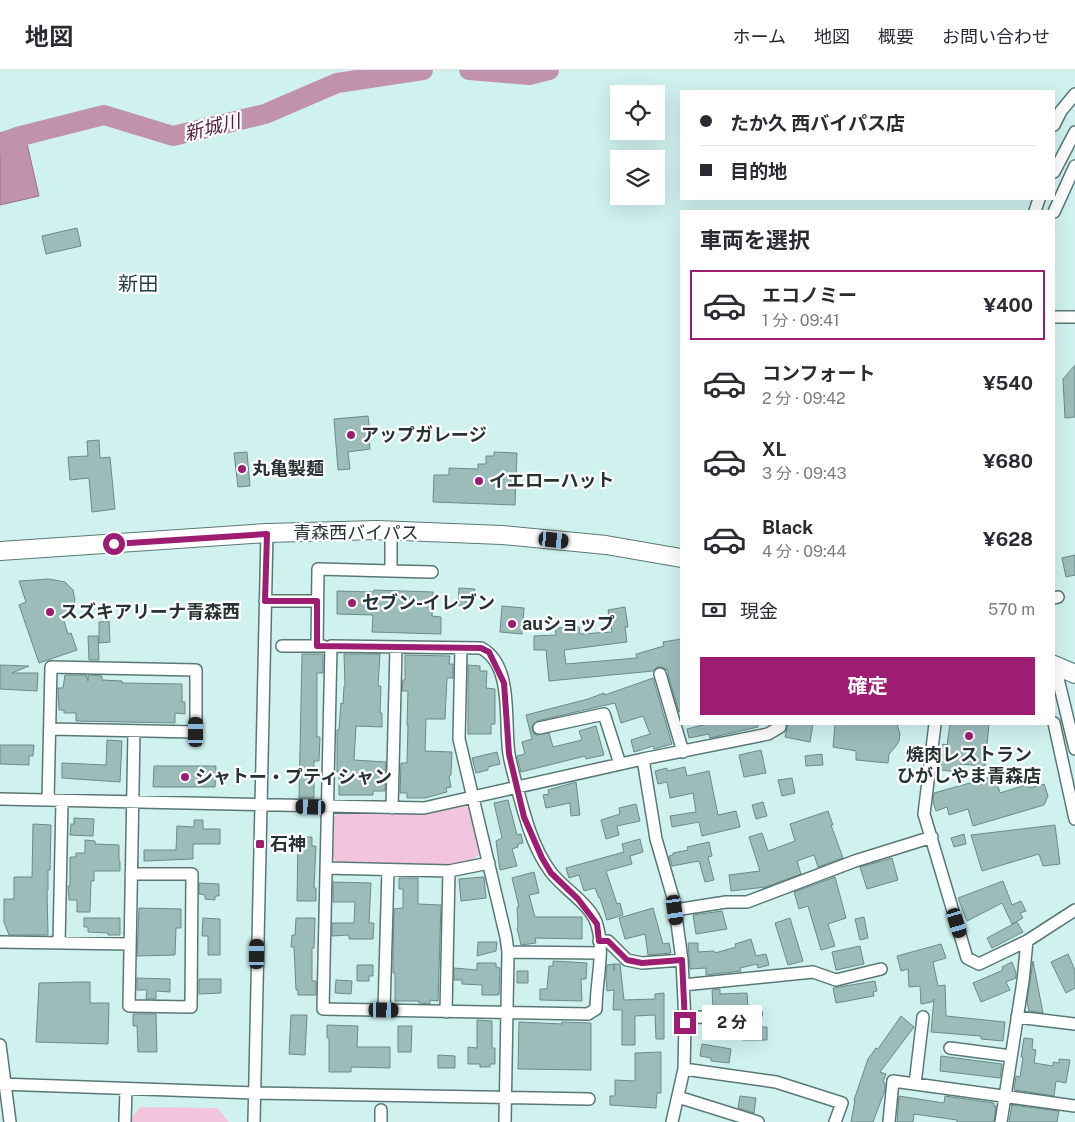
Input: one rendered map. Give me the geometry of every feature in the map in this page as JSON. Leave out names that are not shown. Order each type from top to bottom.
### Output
[{"type":"highway","name":"青森西バイパス","points":[[0,552],[267,534],[391,531],[511,536],[606,545],[680,558]]},
{"type":"highway","points":[[1055,664],[1075,674]]},
{"type":"street","points":[[1055,123],[1061,111],[1075,94]]},
{"type":"street","points":[[1055,170],[1075,132]]},
{"type":"street","points":[[1055,210],[1075,166]]},
{"type":"street","points":[[1055,317],[1075,317]]},
{"type":"street","points":[[391,531],[391,571]]},
{"type":"street","points":[[254,1122],[267,534]]},
{"type":"street","points":[[317,646],[318,570],[432,572]]},
{"type":"street","points":[[265,601],[317,601]]},
{"type":"street","points":[[282,646],[330,646],[396,648],[481,648],[489,652],[504,683],[509,754],[524,817],[542,858],[551,873],[590,913],[597,924],[600,971],[596,986],[596,1009],[588,1014],[507,1014],[324,1009],[330,646]]},
{"type":"street","points":[[392,808],[396,648]]},
{"type":"street","points":[[461,648],[459,739],[508,952],[505,1122]]},
{"type":"street","points":[[48,800],[50,729],[52,667],[196,670],[196,732],[50,729]]},
{"type":"street","points":[[1055,668],[1075,749]]},
{"type":"street","points":[[660,674],[682,752]]},
{"type":"street","points":[[539,728],[604,714],[620,764]]},
{"type":"street","points":[[0,799],[424,808],[473,798],[517,786],[768,734],[780,727],[780,725]]},
{"type":"street","points":[[934,725],[924,814],[968,958],[979,964],[1027,941],[1075,910]]},
{"type":"street","points":[[1054,725],[1075,819]]},
{"type":"street","points":[[131,874],[192,874],[191,1007],[129,1006],[132,802],[134,731]]},
{"type":"street","points":[[643,759],[656,839],[675,910],[682,960],[685,1018],[684,1070],[672,1122]]},
{"type":"street","points":[[59,943],[62,801]]},
{"type":"street","points":[[675,910],[726,902],[747,902],[855,861],[932,837]]},
{"type":"street","points":[[326,868],[449,870],[489,863]]},
{"type":"street","points":[[384,1010],[388,870]]},
{"type":"street","points":[[446,1012],[449,870]]},
{"type":"street","points":[[599,941],[608,941],[627,960],[642,963],[682,960]]},
{"type":"street","points":[[1001,1122],[1012,1056],[1027,941]]},
{"type":"street","points":[[0,942],[130,944]]},
{"type":"street","points":[[508,952],[599,953]]},
{"type":"street","points":[[683,985],[813,972],[836,980],[881,969]]},
{"type":"street","points":[[685,1018],[756,1014]]},
{"type":"street","points":[[915,1084],[923,1017]]},
{"type":"street","points":[[1017,1017],[1075,1024]]},
{"type":"street","points":[[0,1045],[2,1084],[10,1122]]},
{"type":"street","points":[[950,1048],[1012,1056]]},
{"type":"street","points":[[684,1070],[776,1082],[842,1103],[835,1122]]},
{"type":"street","points":[[889,1122],[893,1081],[1075,1106]]},
{"type":"street","points":[[2,1084],[255,1093],[589,1099]]},
{"type":"street","points":[[125,1122],[126,1088]]},
{"type":"street","points":[[678,1097],[758,1122]]},
{"type":"street","points":[[381,1110],[381,1122]]},
{"type":"shaded area","points":[[23,126],[39,196],[0,205],[0,133]]},
{"type":"shaded area","points":[[465,805],[470,809],[481,852],[475,858],[450,866],[338,863],[332,857],[332,819],[340,812],[422,813]]},
{"type":"shaded area","points":[[140,1107],[217,1108],[229,1122],[131,1122],[131,1118]]},
{"type":"building","points":[[77,228],[81,246],[46,254],[42,236]]},
{"type":"building","points":[[1075,365],[1075,417],[1065,418],[1063,379]]},
{"type":"building","points":[[368,416],[370,449],[348,452],[350,469],[338,470],[334,419]]},
{"type":"building","points":[[99,440],[100,458],[110,457],[115,509],[92,512],[89,478],[70,480],[68,457],[88,456],[87,441]]},
{"type":"building","points":[[247,452],[250,486],[238,487],[234,453]]},
{"type":"building","points":[[494,452],[517,453],[515,505],[433,502],[434,475],[449,475],[449,468],[478,469],[478,464],[486,464],[486,456],[494,456]]},
{"type":"building","points":[[1075,555],[1075,575],[1066,577],[1062,558]]},
{"type":"building","points":[[49,579],[65,582],[73,590],[75,600],[73,606],[63,618],[68,634],[71,633],[77,650],[39,663],[19,605],[26,602],[19,581]]},
{"type":"building","points":[[459,588],[475,589],[475,598],[467,597],[466,606],[458,605]]},
{"type":"building","points":[[374,590],[433,592],[432,616],[441,617],[441,634],[372,632],[373,615],[337,614],[337,591],[373,592]]},
{"type":"building","points":[[502,606],[524,608],[522,634],[500,632]]},
{"type":"building","points":[[625,607],[628,627],[625,627],[627,642],[564,650],[566,664],[637,658],[636,654],[664,646],[663,642],[680,639],[680,712],[668,670],[661,667],[657,667],[653,671],[549,681],[546,650],[534,650],[534,636],[556,635],[555,628],[579,627],[580,634],[612,632],[608,610]]},
{"type":"building","points":[[109,621],[110,642],[99,643],[99,622]]},
{"type":"building","points":[[88,636],[98,636],[99,660],[89,660]]},
{"type":"building","points":[[302,654],[323,654],[323,673],[317,673],[317,737],[320,737],[319,761],[314,761],[314,798],[299,798]]},
{"type":"building","points":[[344,654],[380,654],[378,686],[381,686],[380,713],[382,713],[382,727],[356,726],[354,760],[386,762],[385,791],[373,791],[373,795],[339,795],[337,730],[339,730],[341,703],[343,704],[345,686]]},
{"type":"building","points":[[405,655],[450,656],[449,664],[453,664],[453,678],[447,678],[445,719],[426,719],[425,751],[452,752],[451,775],[449,776],[451,787],[446,788],[447,792],[425,798],[407,798],[407,793],[400,793],[401,763],[407,763],[408,691],[402,691],[403,680],[405,680]]},
{"type":"building","points":[[0,665],[29,666],[12,673],[38,673],[37,691],[0,689]]},
{"type":"building","points":[[468,665],[480,666],[480,671],[487,671],[486,688],[495,689],[495,724],[491,724],[491,734],[468,734]]},
{"type":"building","points":[[65,675],[86,675],[88,681],[88,675],[102,676],[102,680],[122,681],[122,683],[182,684],[182,702],[185,702],[185,714],[175,713],[175,723],[76,721],[76,713],[64,713],[64,710],[59,710],[58,688],[63,688]]},
{"type":"building","points":[[653,678],[672,744],[654,749],[653,746],[634,752],[631,740],[650,734],[643,716],[621,723],[615,703],[537,721],[532,726],[533,733],[536,735],[549,733],[553,747],[582,740],[579,731],[596,726],[604,755],[586,759],[585,756],[521,772],[517,756],[525,754],[522,742],[532,739],[526,715],[604,693],[605,695]]},
{"type":"building","points":[[703,725],[758,725],[758,727],[710,738],[709,734],[689,738],[687,729]]},
{"type":"building","points":[[788,725],[813,725],[810,742],[785,737]]},
{"type":"building","points":[[835,725],[897,725],[900,734],[899,741],[889,754],[888,763],[856,760],[856,751],[833,747]]},
{"type":"building","points":[[950,725],[989,725],[985,766],[960,764],[959,772],[941,770],[943,744],[947,745]]},
{"type":"building","points":[[107,740],[122,741],[120,782],[62,778],[62,763],[106,765]]},
{"type":"building","points":[[0,745],[34,745],[33,756],[29,756],[29,765],[0,764]]},
{"type":"building","points":[[761,750],[766,773],[744,777],[739,755]]},
{"type":"building","points":[[497,752],[500,764],[476,773],[472,758]]},
{"type":"building","points":[[822,754],[823,765],[806,766],[805,756]]},
{"type":"building","name":"シャトー・プティシャン","points":[[154,766],[216,766],[215,787],[153,787]]},
{"type":"building","points":[[685,767],[687,776],[709,771],[718,815],[736,811],[740,827],[702,836],[699,822],[672,827],[670,816],[696,812],[693,793],[670,798],[667,782],[658,784],[655,771],[667,768],[667,771]]},
{"type":"building","points":[[995,776],[1000,793],[1029,784],[1030,788],[1044,784],[1048,796],[1044,805],[973,826],[968,809],[949,815],[947,807],[936,811],[933,802],[934,793]]},
{"type":"building","points":[[792,778],[795,793],[782,796],[778,780]]},
{"type":"building","points":[[576,782],[580,815],[571,816],[570,803],[546,808],[543,795],[549,794],[548,790]]},
{"type":"building","points":[[508,800],[517,835],[521,834],[523,843],[518,844],[518,847],[512,849],[517,866],[500,870],[496,841],[502,838],[494,803]]},
{"type":"building","points":[[763,802],[767,816],[756,819],[752,805]]},
{"type":"building","points":[[636,804],[640,821],[617,826],[619,835],[606,839],[601,820],[620,814],[619,808]]},
{"type":"building","points":[[828,811],[843,858],[818,867],[814,855],[797,861],[801,874],[766,887],[731,891],[729,875],[760,871],[749,837],[762,833],[768,851],[795,841],[790,824]]},
{"type":"building","points":[[74,818],[94,819],[93,836],[70,835],[71,824],[74,824]]},
{"type":"building","points":[[194,820],[203,820],[203,829],[220,829],[220,844],[193,844],[193,859],[144,861],[144,850],[176,850],[177,826],[194,827]]},
{"type":"building","points":[[33,824],[51,825],[50,870],[48,870],[47,890],[48,935],[9,935],[4,922],[4,899],[14,899],[14,877],[32,877]]},
{"type":"building","points":[[1055,825],[1060,864],[1043,866],[1039,854],[982,871],[971,835]]},
{"type":"building","points":[[964,834],[966,844],[954,847],[951,838]]},
{"type":"building","points":[[298,837],[312,837],[312,846],[316,846],[314,888],[316,888],[316,901],[297,901]]},
{"type":"building","points":[[640,839],[643,852],[630,856],[632,864],[606,871],[617,904],[620,903],[623,915],[607,920],[595,888],[584,891],[579,875],[569,878],[566,868],[624,852],[622,844]]},
{"type":"building","points":[[85,840],[95,841],[95,844],[119,845],[120,871],[94,871],[94,881],[91,881],[90,912],[77,912],[77,900],[69,900],[70,857],[76,857],[76,853],[85,853]]},
{"type":"building","points":[[709,842],[712,856],[708,857],[714,880],[705,882],[699,861],[672,866],[669,856],[673,855],[673,853],[688,850],[687,847]]},
{"type":"building","points":[[892,858],[898,880],[867,889],[860,867]]},
{"type":"building","points":[[534,872],[539,893],[529,895],[535,917],[582,917],[582,939],[535,938],[536,943],[521,945],[517,928],[517,907],[519,907],[512,878]]},
{"type":"building","points":[[484,877],[486,898],[461,901],[459,879]]},
{"type":"building","points":[[835,877],[846,918],[828,924],[835,946],[821,950],[808,906],[799,909],[794,892]]},
{"type":"building","points":[[399,878],[418,878],[418,904],[441,905],[438,1001],[430,1000],[430,1004],[419,1003],[419,1001],[395,1001],[395,973],[393,973],[394,909],[403,908],[403,889],[399,889]]},
{"type":"building","points":[[1003,881],[1012,905],[1021,901],[1026,911],[1020,913],[1023,918],[1012,924],[1002,903],[967,921],[958,898]]},
{"type":"building","points":[[333,882],[371,883],[369,923],[374,923],[373,939],[349,939],[349,935],[332,936],[332,923],[354,923],[355,902],[333,902]]},
{"type":"building","points":[[199,883],[219,884],[219,896],[215,896],[215,900],[205,899],[205,895],[199,894]]},
{"type":"building","points":[[139,908],[181,909],[181,928],[176,928],[175,955],[137,956]]},
{"type":"building","points":[[653,908],[663,944],[669,943],[671,953],[648,955],[645,934],[625,939],[619,918]]},
{"type":"building","points":[[722,911],[727,929],[696,934],[693,915]]},
{"type":"building","points":[[864,917],[868,938],[860,940],[855,919]]},
{"type":"building","points":[[84,918],[120,918],[120,935],[88,932],[88,927],[84,927]]},
{"type":"building","points":[[203,918],[220,919],[220,955],[208,955],[208,936],[202,936]]},
{"type":"building","points":[[296,918],[315,918],[314,948],[312,948],[312,981],[316,981],[316,995],[298,995],[298,990],[296,990],[294,947],[291,947],[292,935],[295,935]]},
{"type":"building","points":[[790,918],[803,961],[788,965],[775,923]]},
{"type":"building","points":[[1017,922],[1023,932],[992,948],[987,938]]},
{"type":"building","points":[[751,939],[756,956],[766,954],[769,965],[758,968],[757,964],[740,968],[741,971],[706,975],[706,968],[690,969],[688,943],[698,943],[698,952],[714,951],[715,953],[736,947],[735,944]]},
{"type":"building","points":[[478,942],[497,942],[496,951],[477,956]]},
{"type":"building","points":[[941,944],[946,958],[933,962],[938,986],[945,985],[946,1016],[1005,1022],[1003,1041],[981,1039],[981,1036],[931,1032],[934,999],[932,1002],[921,1004],[920,986],[909,987],[908,969],[901,971],[897,956]]},
{"type":"building","points":[[860,946],[864,964],[836,970],[832,952]]},
{"type":"building","points":[[1068,954],[1075,970],[1075,988],[1066,993],[1051,962]]},
{"type":"building","points":[[553,961],[587,963],[586,979],[581,979],[582,1001],[540,1000],[540,989],[547,989],[549,966],[553,966]]},
{"type":"building","points":[[1033,961],[1043,1013],[1029,1011],[1027,1002]]},
{"type":"building","points":[[1012,962],[1016,978],[1006,982],[1010,990],[981,1002],[973,983],[1003,970],[1002,967]]},
{"type":"building","points":[[477,963],[496,963],[496,967],[500,968],[499,995],[482,995],[482,985],[462,984],[462,980],[454,980],[454,968],[477,970]]},
{"type":"building","points":[[620,964],[624,1000],[655,999],[655,994],[664,993],[664,1039],[656,1039],[655,1015],[635,1016],[635,1045],[622,1045],[622,1010],[613,1010],[614,990],[607,991],[607,965]]},
{"type":"building","points":[[357,965],[373,965],[373,976],[369,976],[369,981],[357,981]]},
{"type":"building","points":[[517,971],[528,971],[528,983],[517,983]]},
{"type":"building","points":[[137,978],[170,979],[170,992],[156,991],[156,999],[146,999],[147,990],[137,990]]},
{"type":"building","points":[[199,979],[221,979],[221,993],[199,994]]},
{"type":"building","points":[[336,980],[352,981],[351,994],[335,993]]},
{"type":"building","points":[[875,981],[877,991],[873,992],[874,996],[836,1003],[833,988]]},
{"type":"building","points":[[90,982],[90,1003],[109,1003],[108,1044],[36,1042],[39,983]]},
{"type":"building","points":[[720,989],[720,994],[747,993],[748,1007],[713,1009],[712,990]]},
{"type":"building","points":[[133,1014],[156,1014],[157,1052],[138,1052],[137,1026],[133,1026]]},
{"type":"building","points":[[291,1015],[307,1015],[305,1055],[289,1054]]},
{"type":"building","points":[[901,1016],[914,1027],[880,1072],[886,1074],[883,1082],[885,1083],[885,1090],[873,1122],[851,1122],[854,1100],[868,1059],[876,1048],[878,1049]]},
{"type":"building","points":[[477,1020],[492,1021],[492,1048],[495,1048],[495,1064],[490,1064],[490,1067],[480,1067],[480,1064],[468,1064],[468,1047],[477,1048]]},
{"type":"building","points":[[519,1022],[591,1023],[591,1070],[518,1069]]},
{"type":"building","points":[[327,1025],[358,1026],[357,1047],[390,1047],[390,1068],[351,1067],[351,1072],[329,1072]]},
{"type":"building","points":[[398,1026],[412,1026],[411,1052],[398,1052]]},
{"type":"building","points":[[743,1027],[767,1027],[767,1040],[743,1040]]},
{"type":"building","points":[[1024,1038],[1033,1039],[1032,1049],[1036,1050],[1034,1063],[1053,1066],[1053,1062],[1059,1063],[1059,1059],[1070,1060],[1066,1083],[1056,1081],[1054,1096],[1014,1089],[1016,1076],[1020,1077]]},
{"type":"building","points":[[702,1044],[731,1049],[729,1063],[711,1061],[711,1058],[700,1056]]},
{"type":"building","points":[[661,1052],[661,1093],[657,1093],[656,1108],[610,1105],[610,1096],[615,1096],[615,1080],[635,1081],[635,1053]]},
{"type":"building","points":[[438,1055],[455,1056],[455,1068],[438,1068]]},
{"type":"building","points":[[941,1056],[1002,1064],[1000,1078],[940,1071]]},
{"type":"building","points":[[740,1096],[756,1098],[754,1113],[738,1108]]},
{"type":"building","points":[[899,1096],[944,1103],[945,1096],[994,1103],[994,1106],[996,1106],[994,1122],[957,1122],[957,1120],[914,1114],[913,1122],[897,1122]]},
{"type":"building","points":[[1012,1105],[1059,1111],[1057,1122],[1009,1122]]},
{"type":"waterway","name":"新城川","points":[[0,144],[17,137],[104,115],[173,136],[265,114],[337,83],[423,70]]},
{"type":"waterway","name":"新城川","points":[[469,70],[529,75],[549,70]]},
{"type":"place","name":"アップガレージ","points":[[351,435]]},
{"type":"place","name":"丸亀製麺","points":[[242,469]]},
{"type":"place","name":"イエローハット","points":[[479,481]]},
{"type":"place","name":"セブン-イレブン","points":[[352,603]]},
{"type":"place","name":"スズキアリーナ青森西","points":[[50,612]]},
{"type":"place","name":"auショップ","points":[[512,624]]},
{"type":"place","name":"焼肉レストラン ひがしやま青森店","points":[[969,736]]},
{"type":"place","name":"シャトー・プティシャン","points":[[185,777]]},
{"type":"place","name":"石神","points":[[260,844]]},
{"type":"district","name":"新田","points":[[138,284]]},
{"type":"route","points":[[114,544],[267,534],[265,601],[317,601],[317,646],[481,648],[489,652],[506,690],[506,723],[509,754],[524,817],[542,858],[551,873],[590,913],[597,924],[599,941],[608,941],[627,960],[642,963],[682,960],[685,1023]]}]
